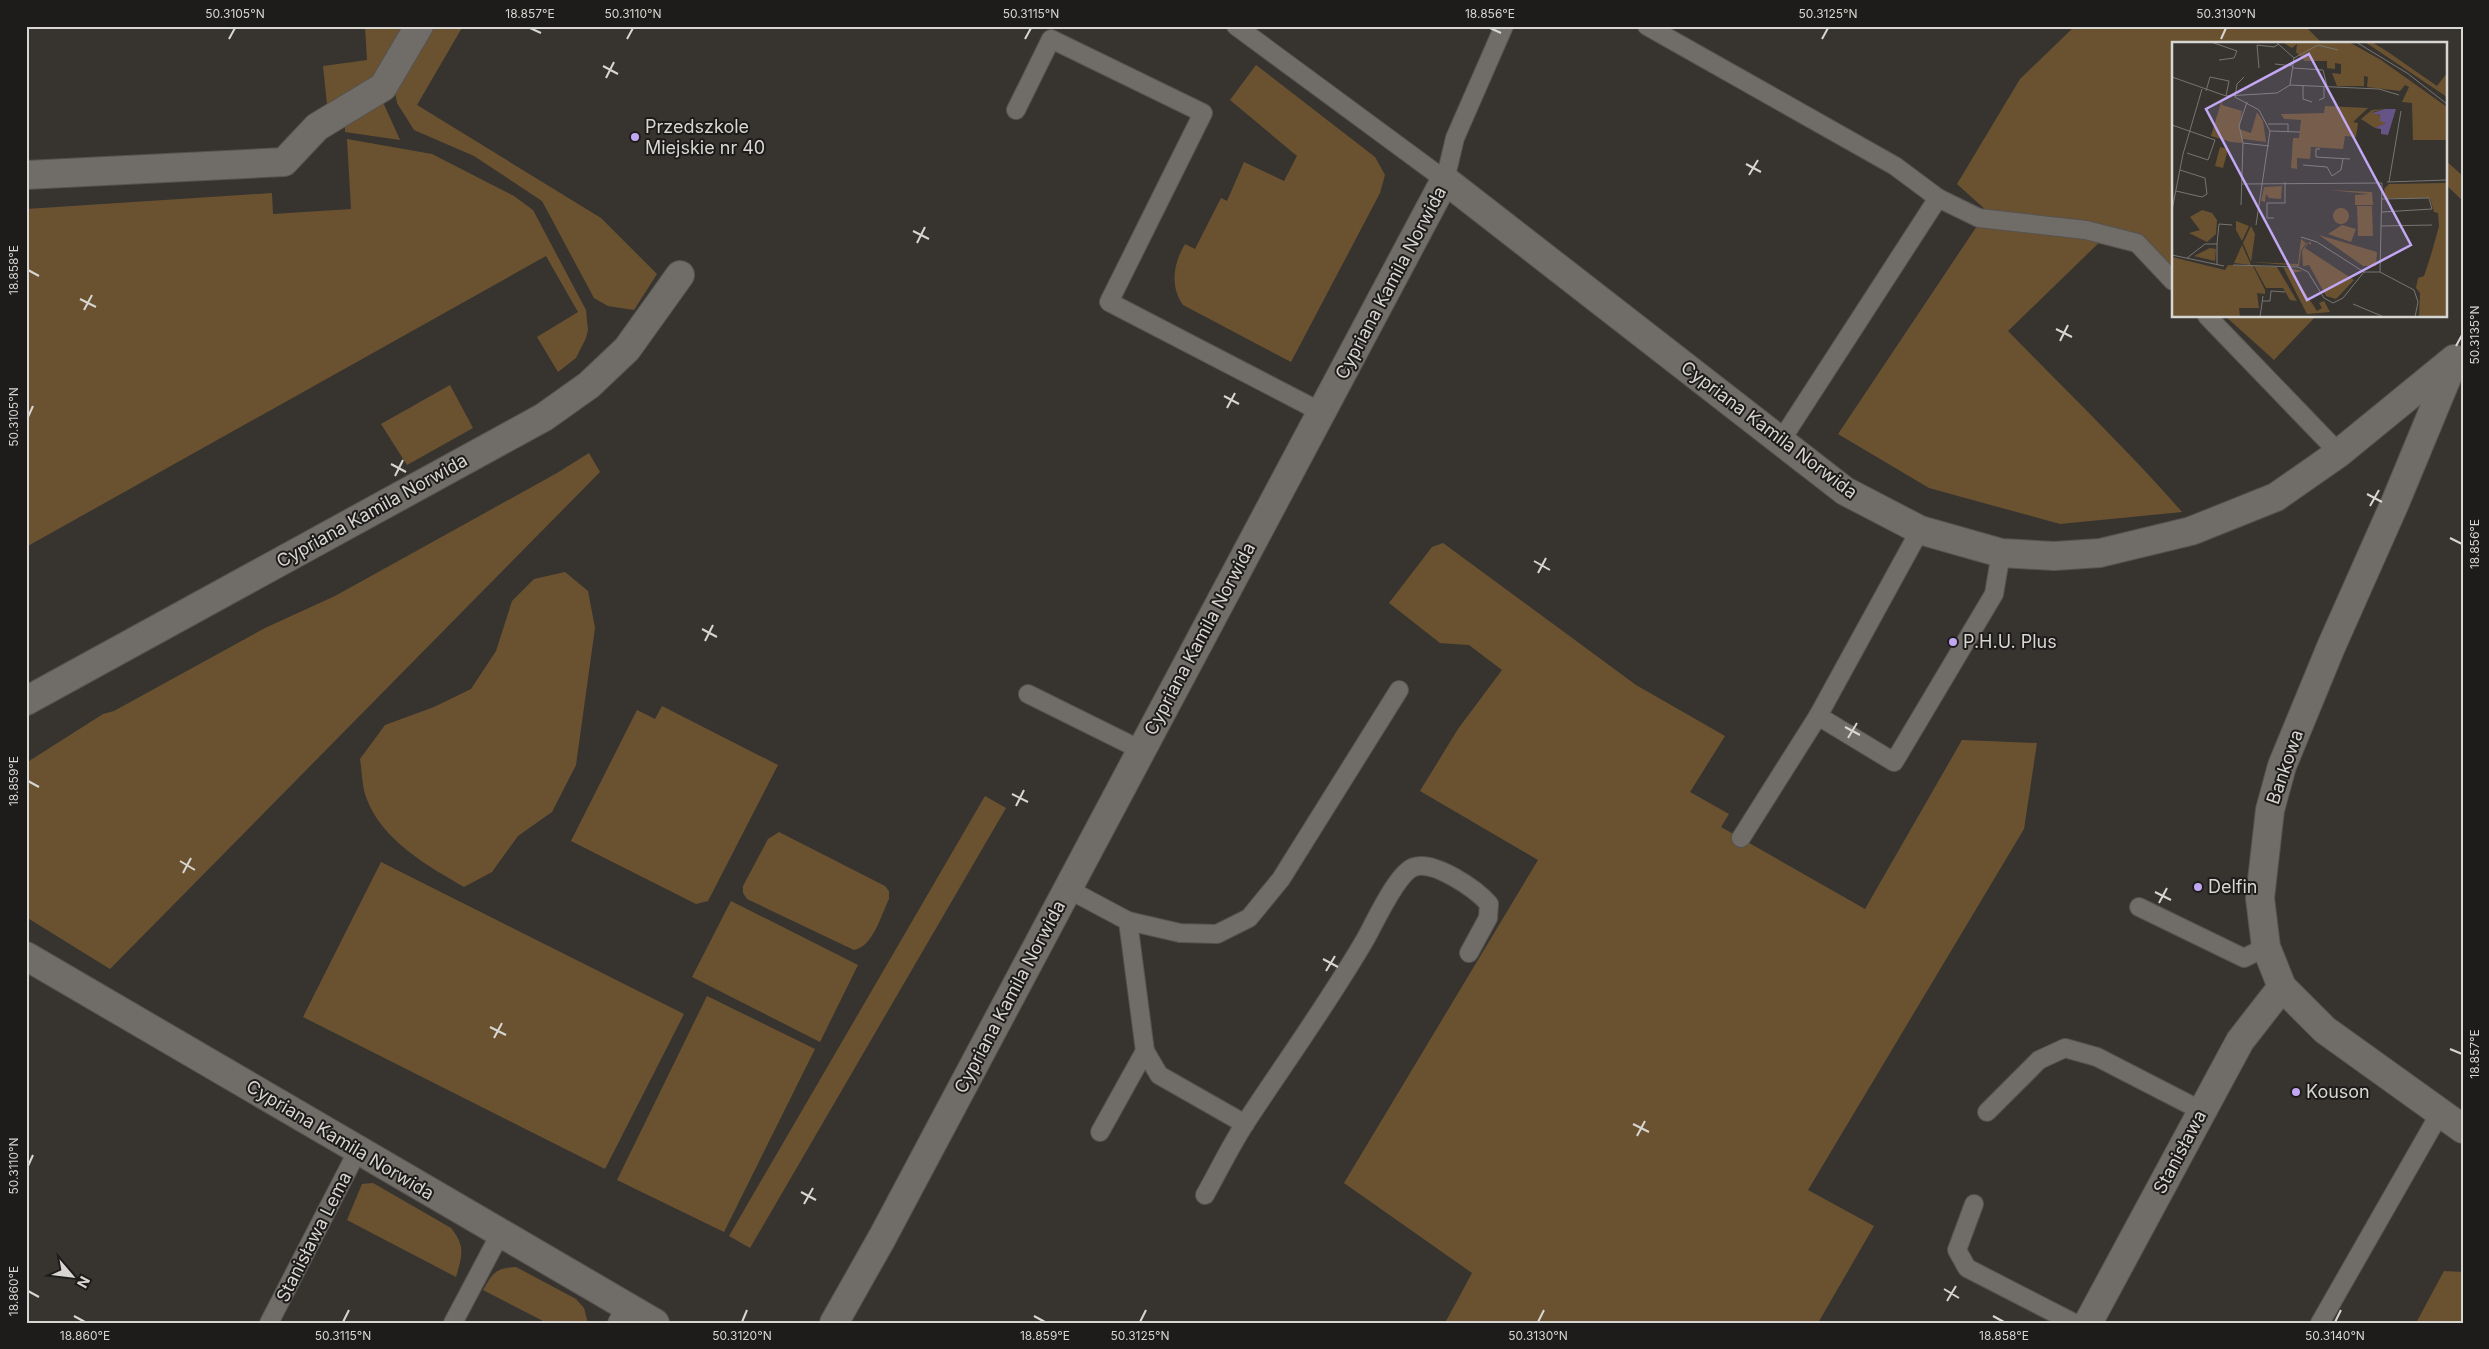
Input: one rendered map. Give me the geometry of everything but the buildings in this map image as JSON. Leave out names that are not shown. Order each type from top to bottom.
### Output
[{"type":"street","points":[[26,175],[284,162],[317,126],[383,87],[419,26]]},
{"type":"street","name":"Cypriana Kamila Norwida","points":[[834,1323],[1068,889],[1445,180],[1845,491],[1920,530],[2001,553],[2054,556],[2100,553],[2191,531],[2276,497],[2339,453],[2460,358]]},
{"type":"street","name":"Cypriana Kamila Norwida","points":[[26,700],[544,417],[589,385],[627,349],[680,275]]},
{"type":"street","name":"Bankowa","points":[[2455,1121],[2325,1030],[2282,987],[2266,947],[2260,898],[2270,810],[2282,766],[2331,647],[2460,358]]},
{"type":"street","name":"Cypriana Kamila Norwida","points":[[27,957],[500,1234],[621,1315],[655,1323]]},
{"type":"street","name":"Stanisława","points":[[2088,1323],[2240,1041],[2282,987]]},
{"type":"lane","points":[[1236,26],[1445,180],[1455,138],[1504,26]]},
{"type":"lane","points":[[1648,26],[1895,166],[1938,198],[1979,218],[2086,230],[2137,243],[2172,280]]},
{"type":"lane","points":[[1016,110],[1051,38],[1203,113],[1109,302],[1321,412]]},
{"type":"lane","points":[[1780,442],[1938,198]]},
{"type":"lane","points":[[2209,318],[2339,453]]},
{"type":"lane","points":[[1741,838],[1818,716],[1920,530]]},
{"type":"lane","points":[[1818,716],[1894,762],[1994,594],[2001,553]]},
{"type":"lane","points":[[1068,889],[1128,921],[1180,933],[1217,934],[1249,918],[1281,879],[1399,690]]},
{"type":"lane","points":[[1028,694],[1141,750]]},
{"type":"lane","points":[[1205,1194],[1245,1124],[1348,970],[1397,883],[1412,868],[1422,865],[1436,868],[1479,893],[1489,904],[1488,918],[1469,953]]},
{"type":"lane","points":[[2139,907],[2244,958],[2266,947]]},
{"type":"lane","points":[[1128,921],[1145,1051],[1159,1075],[1245,1124]]},
{"type":"lane","points":[[1987,1112],[2039,1060],[2065,1048],[2097,1057],[2202,1111]]},
{"type":"lane","points":[[1100,1132],[1145,1051]]},
{"type":"lane","points":[[2320,1323],[2455,1121]]},
{"type":"lane","name":"Stanisława Lema","points":[[269,1323],[358,1150]]},
{"type":"lane","points":[[1974,1204],[1957,1250],[1967,1268],[2074,1323]]},
{"type":"lane","points":[[453,1323],[500,1234]]},
{"type":"shaded area","points":[[365,26],[411,26],[377,81],[328,114],[323,66],[367,60]]},
{"type":"shaded area","points":[[429,26],[463,26],[417,105],[601,218],[657,274],[634,310],[608,306],[594,298],[542,201],[474,156],[414,130],[397,103],[395,91]]},
{"type":"shaded area","points":[[2075,26],[2305,26],[2321,42],[2172,42],[2172,270],[2109,233],[2008,331],[2118,443],[2182,512],[2060,524],[1929,488],[1838,434],[1987,211],[1957,184],[2020,79]]},
{"type":"shaded area","points":[[1256,65],[1375,157],[1385,175],[1380,193],[1291,362],[1183,305],[1175,283],[1178,259],[1185,244],[1195,249],[1221,198],[1227,201],[1244,162],[1284,181],[1297,156],[1230,100]]},
{"type":"shaded area","points":[[382,100],[400,140],[345,132],[345,124]]},
{"type":"shaded area","points":[[347,139],[432,154],[514,196],[533,210],[586,310],[588,330],[576,358],[558,372],[537,337],[578,312],[546,256],[26,547],[26,209],[272,193],[273,214],[351,209]]},
{"type":"shaded area","points":[[2446,161],[2463,176],[2463,201],[2446,185]]},
{"type":"shaded area","points":[[2227,318],[2314,318],[2274,360]]},
{"type":"shaded area","points":[[450,385],[473,428],[407,465],[381,424]]},
{"type":"shaded area","points":[[589,453],[600,472],[110,969],[26,917],[26,763],[103,714],[114,711],[265,628],[335,596],[557,473]]},
{"type":"shaded area","points":[[1443,543],[1636,685],[1725,736],[1690,792],[1729,814],[1721,827],[1865,909],[1962,740],[2037,743],[2024,829],[1808,1190],[1874,1226],[1818,1323],[1445,1323],[1472,1273],[1344,1183],[1538,860],[1420,791],[1458,729],[1502,670],[1469,645],[1440,643],[1389,603],[1432,547]]},
{"type":"shaded area","points":[[565,572],[588,591],[595,628],[576,765],[552,812],[518,836],[492,872],[464,887],[421,861],[394,839],[383,826],[373,812],[366,797],[360,759],[385,725],[434,707],[471,689],[496,651],[512,601],[534,579]]},
{"type":"shaded area","points":[[662,706],[778,765],[708,901],[696,904],[571,841],[637,710],[655,719]]},
{"type":"shaded area","points":[[985,796],[1006,808],[750,1248],[729,1236]]},
{"type":"shaded area","points":[[779,832],[885,886],[889,891],[889,899],[876,929],[861,948],[854,950],[747,899],[743,893],[743,886],[768,839]]},
{"type":"shaded area","points":[[381,862],[684,1014],[605,1169],[303,1017]]},
{"type":"shaded area","points":[[731,901],[858,965],[820,1042],[692,977]]},
{"type":"shaded area","points":[[707,996],[815,1049],[724,1232],[617,1180]]},
{"type":"shaded area","points":[[373,1183],[451,1228],[461,1246],[460,1263],[456,1277],[347,1220],[362,1184]]},
{"type":"shaded area","points":[[516,1267],[576,1299],[584,1308],[588,1323],[547,1323],[483,1290],[495,1272]]},
{"type":"shaded area","points":[[2444,1271],[2463,1272],[2463,1323],[2416,1323]]},
{"type":"place","name":"Przedszkole Miejskie nr 40","points":[[635,137]]},
{"type":"place","name":"P.H.U. Plus","points":[[1953,642]]},
{"type":"place","name":"Delfin","points":[[2198,887]]},
{"type":"place","name":"Kouson","points":[[2296,1092]]}]
